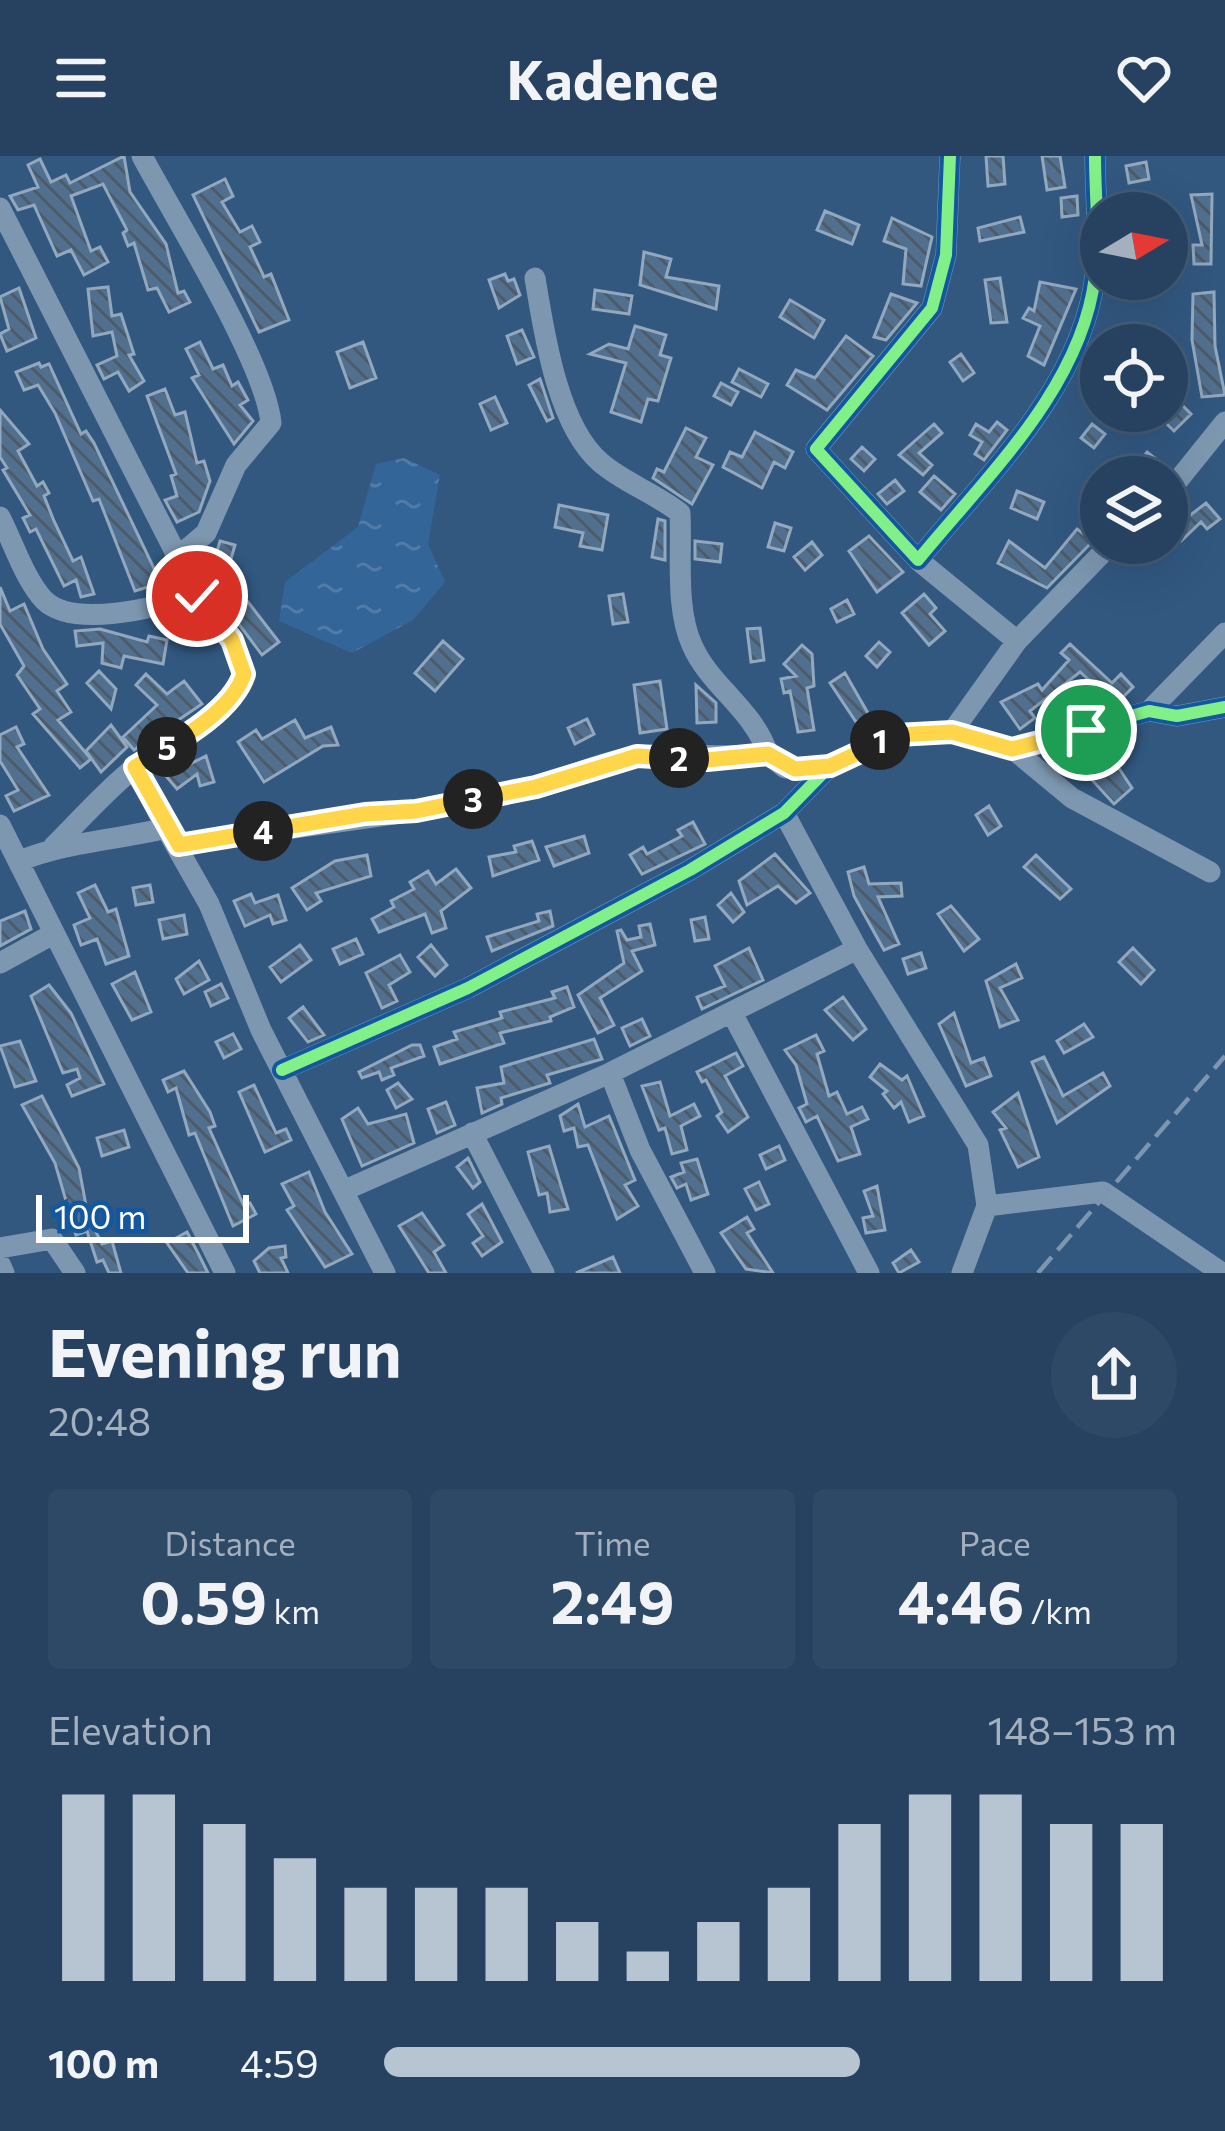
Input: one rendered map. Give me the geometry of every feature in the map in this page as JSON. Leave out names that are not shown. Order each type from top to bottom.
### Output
[{"type":"street","points":[[142,156],[269,402],[271,423],[236,465],[206,533],[179,556]]},
{"type":"street","points":[[950,156],[946,255],[932,308],[817,449],[918,560],[1017,640]]},
{"type":"street","points":[[918,560],[1022,433],[1081,338],[1095,275],[1096,156]]},
{"type":"street","points":[[0,208],[197,596],[232,640],[243,678],[187,734],[135,767],[53,847],[20,861]]},
{"type":"street","points":[[536,278],[550,368],[590,453],[680,513],[684,625],[695,651],[763,738],[768,754],[785,768],[830,766]]},
{"type":"street","points":[[1188,472],[1225,422]]},
{"type":"street","points":[[0,517],[43,599],[61,610],[153,609],[197,596]]},
{"type":"street","points":[[952,732],[1017,640],[1091,564]]},
{"type":"street","points":[[1149,711],[1225,633]]},
{"type":"street","points":[[1012,749],[1149,711],[1192,716],[1225,707]]},
{"type":"street","points":[[282,1070],[468,988],[784,813],[830,766],[884,738],[952,732],[1012,749],[1072,798],[1210,872]]},
{"type":"street","points":[[53,847],[416,811],[536,787],[637,756],[707,760],[768,754]]},
{"type":"street","points":[[135,767],[385,1273]]},
{"type":"street","points":[[784,813],[857,949],[978,1145],[986,1172],[986,1206],[962,1273]]},
{"type":"street","points":[[0,825],[225,1273]]},
{"type":"street","points":[[0,963],[53,934]]},
{"type":"street","points":[[345,1190],[610,1073],[857,949]]},
{"type":"street","points":[[733,1015],[869,1273]]},
{"type":"street","points":[[610,1073],[640,1150],[705,1273]]},
{"type":"street","points":[[472,1133],[544,1273]]},
{"type":"street","points":[[986,1206],[1103,1192],[1222,1273]]},
{"type":"street","points":[[0,1248],[52,1239],[74,1273]]},
{"type":"street","points":[[0,1264],[4,1273]]},
{"type":"water","points":[[404,458],[440,475],[428,544],[445,582],[413,620],[352,653],[279,621],[285,582],[358,527],[376,464]]},
{"type":"building","points":[[124,156],[130,192],[166,244],[178,293],[184,291],[190,302],[169,312],[157,288],[148,290],[134,243],[128,246],[123,233],[127,230],[103,184],[71,196],[91,251],[100,247],[108,262],[84,275],[71,250],[57,256],[34,205],[18,210],[10,196],[38,187],[28,165],[40,159],[51,182],[66,175],[70,183]]},
{"type":"building","points":[[986,156],[1003,156],[1005,184],[988,186]]},
{"type":"building","points":[[1042,156],[1060,156],[1065,187],[1047,190]]},
{"type":"building","points":[[1146,162],[1149,179],[1129,183],[1126,166]]},
{"type":"building","points":[[225,179],[233,196],[222,202],[240,232],[252,226],[260,242],[250,247],[264,277],[271,274],[289,320],[259,332],[193,195]]},
{"type":"building","points":[[1212,194],[1211,264],[1194,264],[1193,245],[1202,245],[1191,195]]},
{"type":"building","points":[[1077,196],[1078,215],[1062,217],[1061,198]]},
{"type":"building","points":[[825,211],[859,225],[852,244],[817,230]]},
{"type":"building","points":[[1020,217],[1024,232],[980,241],[978,228]]},
{"type":"building","points":[[892,218],[932,237],[921,286],[903,284],[906,249],[884,241]]},
{"type":"building","points":[[644,252],[671,259],[666,277],[719,286],[716,309],[640,285]]},
{"type":"building","points":[[505,274],[508,281],[514,279],[520,295],[499,308],[489,280]]},
{"type":"building","points":[[1000,278],[1007,322],[991,323],[985,280]]},
{"type":"building","points":[[1040,282],[1076,289],[1044,365],[1028,356],[1040,326],[1023,318],[1029,308],[1034,311]]},
{"type":"building","points":[[108,287],[112,316],[121,314],[134,354],[129,355],[144,381],[129,391],[118,372],[104,379],[97,365],[117,356],[112,332],[93,336],[88,289]]},
{"type":"building","points":[[19,288],[36,338],[7,351],[0,334],[9,329],[0,297]]},
{"type":"building","points":[[595,290],[632,296],[629,314],[593,309]]},
{"type":"building","points":[[1214,292],[1215,346],[1225,395],[1202,397],[1192,340],[1193,294]]},
{"type":"building","points":[[891,294],[917,303],[886,340],[874,337]]},
{"type":"building","points":[[790,300],[824,320],[814,338],[780,317]]},
{"type":"building","points":[[635,326],[666,335],[660,355],[671,358],[658,401],[648,399],[641,422],[611,412],[626,363],[590,354],[609,344],[628,349]]},
{"type":"building","points":[[522,330],[534,357],[517,364],[507,336]]},
{"type":"building","points":[[846,336],[873,356],[827,410],[787,385],[796,370],[815,378]]},
{"type":"building","points":[[200,342],[213,369],[223,365],[232,386],[238,382],[248,400],[240,405],[253,421],[234,444],[192,378],[199,375],[186,349]]},
{"type":"building","points":[[363,342],[376,378],[350,388],[337,352]]},
{"type":"building","points":[[961,354],[974,373],[963,381],[950,362]]},
{"type":"building","points":[[39,363],[41,367],[49,364],[81,434],[86,431],[94,443],[161,583],[135,591],[99,499],[93,501],[55,413],[38,385],[24,390],[16,372]]},
{"type":"building","points":[[739,369],[768,384],[761,397],[732,382]]},
{"type":"building","points":[[540,379],[553,418],[547,421],[529,385]]},
{"type":"building","points":[[721,383],[738,392],[731,405],[714,396]]},
{"type":"building","points":[[165,389],[175,415],[185,412],[197,463],[204,461],[210,481],[199,512],[177,522],[165,500],[177,496],[171,476],[176,474],[147,396]]},
{"type":"building","points":[[495,397],[507,423],[491,430],[480,404]]},
{"type":"building","points":[[0,410],[29,444],[18,451],[37,486],[43,482],[49,493],[44,496],[54,521],[73,561],[81,557],[94,594],[81,597],[76,580],[64,586],[36,529],[30,532],[23,518],[30,515],[3,470],[7,468],[0,457]]},
{"type":"building","points":[[997,422],[1007,430],[984,460],[975,454],[982,442],[970,435],[976,424],[989,432]]},
{"type":"building","points":[[934,424],[942,433],[919,453],[932,465],[923,475],[899,455]]},
{"type":"building","points":[[686,428],[706,438],[696,457],[713,465],[692,504],[653,478],[657,469],[664,472]]},
{"type":"building","points":[[755,432],[793,452],[785,468],[774,462],[762,488],[723,467],[730,452],[742,457]]},
{"type":"building","points":[[1086,432],[1105,434],[1094,448],[1081,438]]},
{"type":"building","points":[[862,447],[875,459],[864,471],[851,459]]},
{"type":"building","points":[[934,476],[955,494],[941,510],[920,492]]},
{"type":"building","points":[[895,480],[904,491],[887,504],[878,494]]},
{"type":"building","points":[[1017,491],[1044,502],[1037,519],[1011,508]]},
{"type":"building","points":[[1206,503],[1220,519],[1207,529],[1201,522],[1188,534],[1188,517]]},
{"type":"building","points":[[559,505],[608,515],[602,550],[580,546],[583,533],[555,527]]},
{"type":"building","points":[[658,519],[665,521],[665,560],[652,557]]},
{"type":"building","points":[[775,523],[791,528],[784,551],[768,547]]},
{"type":"building","points":[[1077,529],[1080,531],[1080,554],[1047,588],[998,563],[1009,541],[1045,568]]},
{"type":"building","points":[[869,536],[903,572],[877,592],[849,551]]},
{"type":"building","points":[[220,541],[235,545],[228,569],[213,565]]},
{"type":"building","points":[[695,541],[722,544],[720,562],[695,559]]},
{"type":"building","points":[[812,542],[822,555],[805,570],[794,557]]},
{"type":"building","points":[[0,587],[10,611],[24,604],[43,649],[67,684],[57,691],[71,712],[58,720],[91,759],[80,768],[33,714],[40,709],[17,675],[24,666],[0,624]]},
{"type":"building","points":[[623,594],[628,622],[613,624],[609,596]]},
{"type":"building","points":[[924,594],[936,608],[930,614],[945,631],[929,645],[902,613]]},
{"type":"building","points":[[847,600],[854,614],[837,622],[831,609]]},
{"type":"building","points":[[248,602],[279,642],[262,655],[232,615]]},
{"type":"building","points":[[760,628],[764,660],[751,662],[747,629]]},
{"type":"building","points":[[100,629],[147,642],[149,636],[167,640],[163,664],[124,656],[121,668],[102,663],[103,643],[77,646],[75,631]]},
{"type":"building","points":[[443,641],[463,659],[435,691],[415,673]]},
{"type":"building","points":[[879,642],[890,652],[877,667],[866,656]]},
{"type":"building","points":[[1070,644],[1112,683],[1121,674],[1133,687],[1116,704],[1080,672],[1030,711],[1035,718],[1020,729],[1001,702],[1038,684],[1042,690],[1069,660],[1061,653]]},
{"type":"building","points":[[802,645],[812,654],[814,686],[807,688],[814,730],[798,732],[790,691],[784,693],[781,679],[796,676],[784,664]]},
{"type":"building","points":[[99,671],[116,689],[111,709],[87,683]]},
{"type":"building","points":[[845,673],[869,715],[856,722],[830,683]]},
{"type":"building","points":[[146,674],[167,694],[184,681],[202,704],[134,750],[123,737],[157,705],[136,685]]},
{"type":"building","points":[[660,681],[667,729],[640,733],[634,685]]},
{"type":"building","points":[[696,685],[716,703],[716,722],[697,723]]},
{"type":"building","points":[[587,719],[594,734],[575,744],[568,728]]},
{"type":"building","points":[[295,720],[305,738],[331,727],[338,745],[323,746],[264,782],[238,742],[256,730],[262,739]]},
{"type":"building","points":[[111,725],[127,747],[101,772],[86,751]]},
{"type":"building","points":[[16,727],[24,744],[17,747],[49,795],[14,811],[6,796],[18,790],[0,761],[0,735]]},
{"type":"building","points":[[1101,755],[1109,765],[1114,761],[1132,788],[1114,804],[1084,771]]},
{"type":"building","points":[[206,756],[214,782],[200,786],[197,774],[177,789],[166,776]]},
{"type":"building","points":[[989,806],[1001,826],[988,835],[976,815]]},
{"type":"building","points":[[693,822],[705,844],[642,874],[630,855],[643,847],[647,854],[682,836],[678,830]]},
{"type":"building","points":[[584,836],[589,853],[554,866],[546,847]]},
{"type":"building","points":[[532,841],[539,860],[493,876],[489,857],[516,852],[514,846]]},
{"type":"building","points":[[775,854],[810,893],[796,903],[778,886],[747,905],[739,881]]},
{"type":"building","points":[[367,855],[371,876],[316,893],[321,901],[307,910],[292,888],[335,861]]},
{"type":"building","points":[[1036,855],[1071,889],[1060,899],[1024,867]]},
{"type":"building","points":[[864,867],[869,884],[901,883],[902,896],[878,897],[899,944],[884,950],[854,896],[848,872]]},
{"type":"building","points":[[456,869],[471,888],[441,911],[446,928],[432,933],[425,914],[379,932],[372,919],[394,907],[391,901],[414,889],[410,882],[428,871],[436,884]]},
{"type":"building","points":[[95,885],[108,912],[116,909],[129,956],[106,964],[97,939],[81,945],[74,925],[90,918],[78,893]]},
{"type":"building","points":[[150,885],[153,902],[136,905],[133,888]]},
{"type":"building","points":[[731,893],[744,912],[733,922],[718,905]]},
{"type":"building","points":[[251,894],[255,903],[278,895],[286,920],[273,924],[270,915],[245,926],[234,901]]},
{"type":"building","points":[[951,906],[979,939],[964,951],[938,914]]},
{"type":"building","points":[[25,911],[31,929],[0,946],[0,921]]},
{"type":"building","points":[[550,911],[553,926],[492,951],[487,937],[539,921],[537,914]]},
{"type":"building","points":[[184,915],[187,934],[163,939],[159,920]]},
{"type":"building","points":[[705,917],[709,939],[695,941],[691,920]]},
{"type":"building","points":[[650,924],[655,945],[632,951],[642,971],[600,998],[614,1025],[598,1033],[578,995],[624,963],[617,931],[627,940],[641,937],[639,926]]},
{"type":"building","points":[[356,939],[363,954],[340,964],[333,949]]},
{"type":"building","points":[[300,945],[311,960],[281,982],[270,967]]},
{"type":"building","points":[[431,945],[447,965],[435,976],[418,957]]},
{"type":"building","points":[[749,948],[763,980],[702,1009],[697,997],[725,986],[715,966]]},
{"type":"building","points":[[1133,948],[1154,970],[1141,984],[1119,962]]},
{"type":"building","points":[[921,953],[926,968],[908,974],[903,959]]},
{"type":"building","points":[[400,955],[410,972],[389,985],[397,1001],[382,1008],[366,973]]},
{"type":"building","points":[[199,961],[209,980],[184,994],[176,979]]},
{"type":"building","points":[[1016,964],[1022,978],[1000,988],[1018,1020],[1000,1027],[986,981]]},
{"type":"building","points":[[135,972],[151,1012],[132,1020],[112,984]]},
{"type":"building","points":[[221,984],[228,998],[211,1006],[205,992]]},
{"type":"building","points":[[49,985],[71,1013],[104,1084],[72,1096],[67,1085],[80,1078],[77,1069],[63,1073],[31,996]]},
{"type":"building","points":[[567,987],[574,1007],[550,1017],[551,1021],[500,1033],[504,1043],[440,1064],[434,1047],[457,1039],[454,1032],[502,1018],[500,1012],[555,998],[552,992]]},
{"type":"building","points":[[843,997],[866,1029],[853,1040],[825,1010]]},
{"type":"building","points":[[303,1007],[324,1035],[308,1042],[289,1018]]},
{"type":"building","points":[[954,1013],[971,1063],[984,1058],[991,1076],[966,1086],[939,1024]]},
{"type":"building","points":[[642,1019],[650,1036],[630,1046],[622,1028]]},
{"type":"building","points":[[1084,1024],[1093,1037],[1064,1053],[1057,1041]]},
{"type":"building","points":[[233,1034],[241,1049],[224,1058],[216,1042]]},
{"type":"building","points":[[816,1035],[824,1051],[817,1054],[829,1096],[837,1092],[847,1114],[862,1107],[868,1119],[851,1127],[860,1154],[838,1161],[817,1116],[806,1122],[799,1108],[807,1104],[796,1065],[785,1050]]},
{"type":"building","points":[[594,1039],[602,1059],[547,1075],[550,1083],[501,1098],[502,1104],[482,1113],[477,1088],[504,1083],[501,1067]]},
{"type":"building","points":[[20,1041],[36,1081],[15,1087],[0,1046]]},
{"type":"building","points":[[420,1045],[424,1056],[391,1068],[394,1075],[382,1080],[379,1072],[362,1078],[359,1072]]},
{"type":"building","points":[[736,1053],[743,1066],[725,1076],[748,1117],[728,1132],[717,1116],[722,1112],[706,1080],[702,1082],[697,1072]]},
{"type":"building","points":[[1044,1057],[1063,1096],[1103,1073],[1110,1086],[1057,1123],[1032,1062]]},
{"type":"building","points":[[880,1064],[902,1080],[907,1076],[924,1116],[909,1122],[901,1102],[894,1108],[883,1094],[887,1091],[870,1077]]},
{"type":"building","points":[[184,1071],[210,1112],[215,1126],[209,1128],[244,1206],[250,1203],[256,1214],[233,1226],[195,1133],[189,1135],[176,1088],[168,1092],[163,1080]]},
{"type":"building","points":[[660,1082],[670,1116],[694,1104],[700,1116],[681,1126],[687,1150],[672,1154],[665,1128],[659,1130],[642,1086]]},
{"type":"building","points":[[398,1083],[412,1099],[396,1108],[387,1090]]},
{"type":"building","points":[[254,1085],[276,1133],[286,1129],[291,1140],[265,1152],[239,1092]]},
{"type":"building","points":[[1018,1093],[1039,1157],[1018,1167],[1000,1130],[1006,1128],[993,1112]]},
{"type":"building","points":[[42,1096],[79,1168],[88,1216],[102,1244],[112,1241],[121,1273],[109,1273],[103,1260],[97,1262],[87,1231],[76,1235],[55,1163],[22,1105]]},
{"type":"building","points":[[446,1102],[455,1125],[437,1133],[428,1109]]},
{"type":"building","points":[[578,1104],[585,1127],[609,1116],[635,1180],[625,1185],[638,1206],[617,1219],[588,1145],[578,1147],[574,1128],[564,1131],[560,1116]]},
{"type":"building","points":[[358,1108],[368,1124],[406,1114],[414,1143],[362,1166],[342,1119]]},
{"type":"building","points":[[124,1130],[129,1147],[102,1156],[97,1138]]},
{"type":"building","points":[[549,1146],[568,1209],[550,1212],[547,1193],[539,1195],[528,1152]]},
{"type":"building","points":[[779,1146],[785,1160],[766,1169],[760,1155]]},
{"type":"building","points":[[468,1158],[480,1182],[473,1188],[457,1167]]},
{"type":"building","points":[[697,1159],[708,1194],[691,1200],[686,1184],[677,1188],[671,1177],[684,1172],[681,1163]]},
{"type":"building","points":[[309,1172],[325,1212],[352,1254],[325,1267],[287,1210],[294,1206],[282,1184]]},
{"type":"building","points":[[759,1182],[769,1204],[756,1210],[745,1189]]},
{"type":"building","points":[[877,1186],[885,1230],[866,1233],[863,1218],[873,1216],[864,1191]]},
{"type":"building","points":[[482,1204],[502,1242],[482,1256],[473,1243],[483,1236],[468,1214]]},
{"type":"building","points":[[422,1213],[444,1245],[434,1252],[446,1273],[429,1273],[399,1226]]},
{"type":"building","points":[[747,1217],[754,1229],[747,1233],[773,1273],[746,1269],[721,1233]]},
{"type":"building","points":[[187,1232],[208,1273],[188,1273],[167,1243]]},
{"type":"building","points":[[285,1246],[286,1257],[281,1258],[288,1273],[260,1273],[254,1261],[269,1248]]},
{"type":"building","points":[[911,1250],[919,1262],[899,1273],[893,1263]]},
{"type":"building","points":[[613,1257],[620,1273],[576,1273]]},
{"type":"railway","points":[[1038,1273],[1225,1056]]},
{"type":"cycle path","points":[[950,156],[946,255],[932,308],[816,449],[918,560],[1027,428],[1071,356],[1095,276],[1095,156]]},
{"type":"cycle path","points":[[282,1070],[468,988],[690,870],[784,813],[830,766],[884,738],[952,732],[1013,749],[1149,711],[1177,716],[1225,707]]},
{"type":"route","points":[[197,596],[232,640],[244,674],[239,687],[187,734],[135,767],[179,845],[365,814],[416,811],[536,787],[637,756],[707,760],[768,754],[785,768],[795,769],[830,766],[897,735],[952,732],[1012,749],[1086,730]]}]
